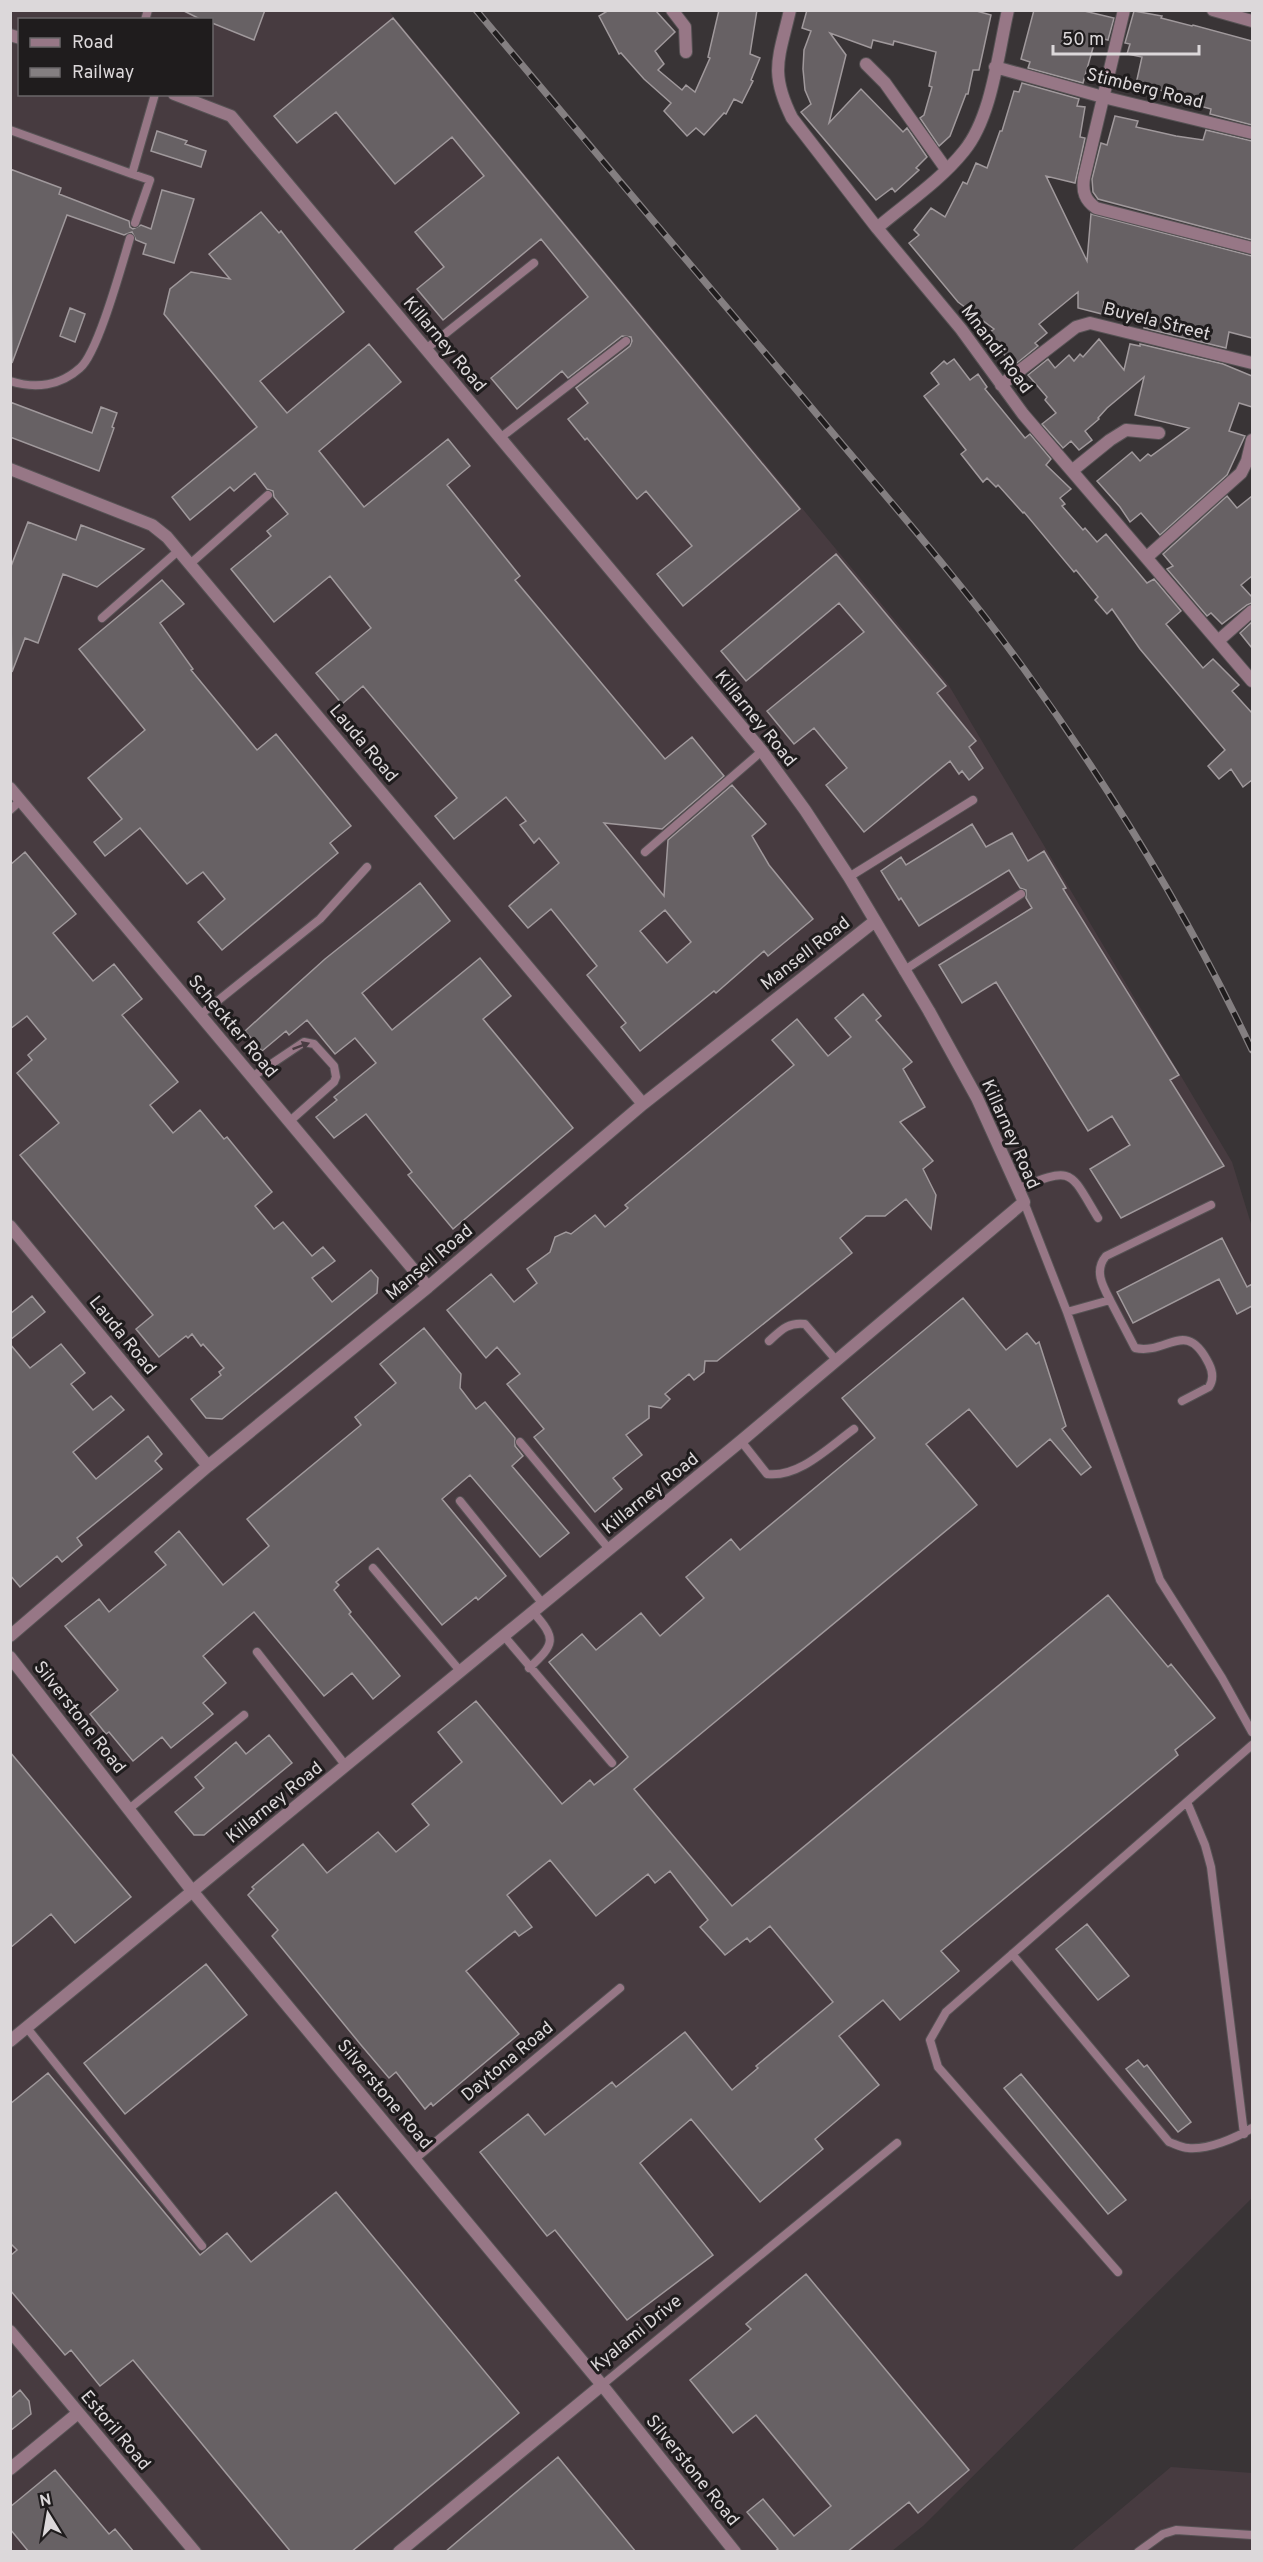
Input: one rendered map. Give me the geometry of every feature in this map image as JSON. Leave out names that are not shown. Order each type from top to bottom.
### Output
[{"type":"street","points":[[672,10],[685,27],[686,52]]},
{"type":"street","name":"Mnandi Road","points":[[790,10],[777,68],[777,80],[782,98],[792,118],[877,228],[961,329],[1023,414],[1252,681]]},
{"type":"street","points":[[877,228],[946,169],[964,151],[978,128],[987,102],[1008,10]]},
{"type":"street","points":[[1124,10],[1082,189],[1088,203],[1096,208],[1252,248]]},
{"type":"street","points":[[1213,10],[1252,21]]},
{"type":"street","points":[[866,64],[885,83],[946,169]]},
{"type":"street","name":"Stimberg Road","points":[[995,67],[1103,97],[1252,133]]},
{"type":"street","name":"Killarney Road","points":[[10,2041],[741,1441],[1024,1202],[977,1098],[875,921],[805,810],[762,751],[231,116],[179,96]]},
{"type":"street","name":"Buyela Street","points":[[1001,385],[1076,327],[1090,323],[1252,363]]},
{"type":"street","points":[[1073,470],[1126,430],[1159,433]]},
{"type":"street","points":[[1147,557],[1241,473],[1247,461],[1252,440]]},
{"type":"street","name":"Lauda Road","points":[[10,469],[152,525],[178,551],[643,1104]]},
{"type":"street","points":[[1218,641],[1252,612]]},
{"type":"street","name":"Scheckter Road","points":[[10,788],[428,1287]]},
{"type":"street","name":"Mansell Road","points":[[10,1636],[208,1466],[428,1287],[643,1104],[875,921]]},
{"type":"street","name":"Lauda Road","points":[[10,1226],[208,1466]]},
{"type":"street","name":"Silverstone Road","points":[[10,1657],[193,1892],[602,2385],[735,2552]]},
{"type":"street","name":"Estoril Road","points":[[10,2331],[195,2552]]},
{"type":"street","name":"Kyalami Drive","points":[[399,2552],[602,2385]]},
{"type":"street","points":[[10,2469],[78,2413]]},
{"type":"lane","points":[[132,174],[154,96]]},
{"type":"lane","points":[[10,130],[150,180],[135,223]]},
{"type":"lane","points":[[10,381],[28,386],[56,384],[82,368],[97,338],[130,238]]},
{"type":"lane","points":[[426,349],[534,263]]},
{"type":"lane","points":[[500,438],[626,341]]},
{"type":"lane","points":[[190,564],[268,495]]},
{"type":"lane","points":[[102,618],[178,551]]},
{"type":"lane","points":[[645,852],[762,751]]},
{"type":"lane","points":[[10,810],[21,800]]},
{"type":"lane","points":[[849,877],[973,800]]},
{"type":"lane","points":[[200,1015],[320,919],[367,867]]},
{"type":"lane","points":[[903,970],[1021,894]]},
{"type":"lane","points":[[252,1077],[304,1042],[314,1044],[334,1066],[336,1073],[334,1082],[290,1121]]},
{"type":"lane","points":[[1019,1188],[1051,1175],[1060,1173],[1071,1176],[1083,1189],[1098,1218]]},
{"type":"lane","points":[[1024,1202],[1067,1312],[1160,1580],[1222,1678],[1252,1732]]},
{"type":"lane","points":[[1182,1401],[1209,1387],[1212,1383],[1212,1369],[1203,1351],[1191,1341],[1184,1340],[1146,1350],[1135,1348],[1110,1300],[1099,1271],[1100,1263],[1106,1256],[1211,1204]]},
{"type":"lane","points":[[1067,1312],[1110,1300]]},
{"type":"lane","points":[[768,1341],[785,1326],[795,1323],[805,1324],[836,1360]]},
{"type":"lane","points":[[741,1441],[767,1474],[786,1474],[803,1465],[854,1429]]},
{"type":"lane","points":[[520,1442],[609,1549]]},
{"type":"lane","points":[[459,1501],[543,1604]]},
{"type":"lane","points":[[373,1568],[461,1672]]},
{"type":"lane","points":[[529,1668],[550,1648],[552,1642],[544,1625],[533,1612]]},
{"type":"lane","points":[[504,1636],[612,1763]]},
{"type":"lane","points":[[257,1652],[346,1766]]},
{"type":"lane","points":[[129,1809],[244,1714]]},
{"type":"lane","points":[[1118,2272],[938,2067],[930,2040],[946,2012],[1252,1745]]},
{"type":"lane","points":[[1187,1802],[1205,1845],[1211,1867],[1244,2133]]},
{"type":"lane","points":[[1012,1954],[1169,2142],[1189,2148],[1213,2145],[1252,2128]]},
{"type":"lane","name":"Daytona Road","points":[[415,2159],[620,1988]]},
{"type":"lane","points":[[27,2028],[202,2246]]},
{"type":"lane","name":"Kyalami Drive","points":[[602,2385],[897,2143]]},
{"type":"lane","points":[[1138,2552],[1157,2537],[1176,2530],[1252,2535]]},
{"type":"shaded area","points":[[11,11],[389,11],[948,684],[1232,1162],[1252,1227],[1252,2198],[923,2526],[892,2551],[11,2552]]},
{"type":"shaded area","points":[[1171,2467],[1252,2473],[1252,2551],[1070,2552]]},
{"type":"building","points":[[182,10],[265,10],[254,40],[213,23],[213,18],[198,18]]},
{"type":"building","points":[[609,10],[655,10],[675,32],[655,51],[664,64],[658,70],[682,90],[686,85],[695,92],[710,58],[708,57],[719,10],[757,10],[750,54],[760,58],[751,80],[753,81],[742,103],[734,99],[726,114],[724,113],[704,135],[696,128],[687,136],[664,111],[671,103],[644,79],[621,53],[619,54],[599,16]]},
{"type":"building","points":[[807,10],[973,10],[991,15],[979,70],[973,70],[968,94],[966,94],[950,136],[939,146],[920,118],[924,115],[932,87],[929,86],[936,52],[894,41],[893,45],[873,40],[871,48],[830,33],[846,55],[829,123],[861,89],[903,132],[907,128],[927,157],[916,168],[919,170],[895,192],[892,188],[876,200],[801,112],[811,104],[805,90],[803,69],[804,50],[811,31],[802,28]]},
{"type":"building","points":[[1034,10],[1080,10],[1114,18],[1108,40],[1096,37],[1083,83],[1028,68],[1030,62],[1021,59]]},
{"type":"building","points":[[1134,11],[1162,16],[1161,18],[1252,41],[1252,125],[1210,114],[1211,109],[1189,103],[1191,98],[1136,84],[1142,57],[1127,54],[1130,44],[1125,43]]},
{"type":"building","points":[[393,18],[800,509],[683,606],[657,574],[692,546],[646,491],[637,499],[587,438],[585,440],[568,419],[588,403],[576,388],[630,346],[631,337],[622,336],[568,378],[562,371],[517,409],[491,378],[588,297],[541,239],[443,320],[417,289],[444,267],[415,232],[484,176],[452,137],[395,184],[336,112],[297,143],[274,116]]},
{"type":"building","points":[[1022,83],[1079,99],[1077,106],[1085,107],[1080,137],[1085,138],[1075,183],[1046,176],[1087,261],[1091,214],[1252,256],[1252,338],[1229,332],[1226,348],[1144,328],[1147,314],[1104,302],[1102,314],[1078,308],[1078,292],[1039,324],[1047,333],[1035,343],[1038,346],[1017,363],[1011,357],[1008,360],[989,333],[994,329],[958,302],[909,243],[919,235],[914,230],[931,208],[945,217],[963,182],[967,184],[976,163],[987,168],[1000,131],[1002,131],[1014,91],[1019,92]]},
{"type":"building","points":[[1115,116],[1138,121],[1136,127],[1176,136],[1203,140],[1206,130],[1252,141],[1252,240],[1098,199],[1093,192],[1092,179],[1101,143],[1107,145]]},
{"type":"building","points":[[157,131],[187,141],[185,144],[206,151],[201,167],[151,151]]},
{"type":"building","points":[[10,169],[61,188],[59,194],[129,221],[133,229],[141,225],[151,229],[162,190],[194,199],[174,263],[143,254],[146,244],[136,240],[132,232],[124,235],[67,215],[12,363]]},
{"type":"building","points":[[261,212],[279,233],[281,231],[344,312],[260,381],[287,413],[369,344],[401,382],[319,451],[364,507],[448,439],[470,466],[447,485],[520,576],[515,580],[665,759],[692,737],[724,776],[662,829],[604,823],[664,896],[668,840],[732,785],[766,824],[752,836],[769,865],[813,919],[768,956],[764,951],[716,993],[714,991],[640,1051],[621,1027],[626,1023],[587,975],[597,966],[551,909],[528,928],[509,906],[559,863],[539,838],[534,843],[520,825],[526,821],[506,797],[454,839],[435,816],[457,798],[363,686],[342,704],[316,673],[371,628],[330,576],[274,622],[231,569],[271,536],[267,531],[288,514],[274,497],[273,491],[267,489],[255,473],[234,491],[230,487],[190,520],[172,497],[257,427],[164,314],[170,289],[191,272],[230,279],[209,254]],"holes":[[[665,910],[691,942],[667,963],[640,931]]]},
{"type":"building","points":[[70,308],[85,314],[75,342],[60,336]]},
{"type":"building","points":[[1099,339],[1124,370],[1130,344],[1140,346],[1140,344],[1223,364],[1252,376],[1252,407],[1239,403],[1229,431],[1245,436],[1227,475],[1160,535],[1141,513],[1130,522],[1097,481],[1132,452],[1140,461],[1148,454],[1151,456],[1189,428],[1135,415],[1144,377],[1107,408],[1099,419],[1085,431],[1092,440],[1079,450],[1071,441],[1063,448],[1042,424],[1056,413],[1045,400],[1047,397],[1028,375],[1048,359],[1055,368],[1069,355],[1074,361],[1080,354],[1083,357]]},
{"type":"building","points":[[954,359],[970,380],[978,374],[987,387],[985,389],[1025,438],[1030,434],[1051,459],[1046,465],[1071,489],[1060,498],[1065,504],[1062,506],[1083,530],[1085,528],[1097,542],[1106,534],[1147,583],[1154,579],[1181,611],[1166,624],[1203,668],[1213,659],[1239,685],[1232,691],[1252,713],[1252,780],[1243,787],[1231,769],[1219,779],[1208,766],[1225,750],[1140,649],[1112,609],[1107,614],[1095,600],[1098,597],[1024,512],[998,485],[996,487],[987,478],[983,482],[961,454],[966,450],[924,396],[939,384],[931,373],[944,361],[947,364]]},
{"type":"building","points":[[10,402],[92,433],[101,407],[117,413],[99,471],[10,437]]},
{"type":"building","points":[[1227,496],[1237,508],[1252,496],[1252,576],[1241,585],[1252,597],[1252,603],[1222,624],[1211,613],[1207,616],[1167,569],[1173,566],[1163,554]]},
{"type":"building","points":[[28,522],[76,540],[81,525],[144,549],[97,587],[63,574],[38,643],[25,638],[12,672],[10,569]]},
{"type":"building","points":[[836,554],[946,686],[937,693],[976,741],[969,747],[983,768],[969,780],[962,771],[959,774],[950,761],[864,832],[826,785],[847,768],[814,728],[794,744],[767,711],[864,632],[839,603],[746,681],[721,651]]},
{"type":"building","points":[[162,580],[184,604],[160,623],[193,669],[191,670],[257,750],[276,734],[351,826],[330,843],[338,853],[222,950],[198,922],[225,899],[203,872],[187,884],[140,828],[105,856],[94,842],[122,819],[88,778],[145,730],[79,649]]},
{"type":"building","points":[[1252,622],[1252,648],[1240,633]]},
{"type":"building","points":[[972,824],[986,847],[1012,833],[1028,861],[1044,851],[1066,888],[1063,889],[1179,1075],[1170,1080],[1224,1166],[1121,1218],[1090,1169],[1130,1145],[1112,1116],[1088,1131],[996,982],[962,1003],[939,965],[1032,908],[1026,898],[1026,890],[1020,888],[1009,870],[919,926],[881,871],[901,857],[906,865]]},
{"type":"building","points":[[25,852],[76,914],[53,933],[93,981],[114,964],[142,999],[122,1015],[178,1082],[150,1105],[173,1133],[200,1110],[224,1139],[227,1137],[272,1192],[255,1206],[274,1229],[283,1222],[312,1256],[323,1247],[335,1261],[312,1278],[332,1302],[371,1270],[378,1278],[377,1293],[222,1419],[206,1418],[191,1399],[221,1375],[219,1372],[224,1368],[192,1334],[159,1357],[136,1329],[153,1315],[20,1155],[59,1123],[17,1073],[32,1060],[28,1055],[46,1039],[27,1016],[10,1029],[10,865]]},
{"type":"building","points":[[420,883],[450,921],[362,993],[392,1030],[480,958],[511,996],[483,1019],[573,1128],[453,1229],[408,1175],[412,1172],[366,1114],[334,1138],[316,1117],[337,1100],[334,1097],[376,1063],[355,1038],[335,1054],[307,1020],[289,1035],[286,1031],[262,1051],[245,1031],[325,959]]},
{"type":"building","points":[[863,994],[881,1016],[876,1020],[912,1062],[903,1069],[925,1107],[900,1122],[933,1161],[923,1169],[936,1195],[931,1229],[906,1199],[885,1216],[866,1216],[840,1238],[852,1253],[717,1361],[705,1361],[704,1372],[694,1380],[689,1374],[678,1383],[665,1394],[670,1399],[661,1408],[649,1406],[649,1418],[626,1435],[642,1455],[613,1478],[622,1489],[595,1512],[534,1437],[544,1429],[507,1384],[520,1374],[497,1347],[486,1358],[447,1310],[491,1274],[514,1302],[537,1283],[527,1269],[550,1252],[555,1237],[566,1232],[571,1234],[595,1215],[605,1227],[628,1208],[625,1205],[794,1065],[772,1040],[797,1019],[828,1056],[851,1037],[835,1018]]},
{"type":"building","points":[[1222,1238],[1247,1287],[1252,1284],[1252,1306],[1237,1314],[1219,1279],[1133,1323],[1117,1292]]},
{"type":"building","points":[[32,1296],[45,1312],[10,1340],[10,1314]]},
{"type":"building","points":[[963,1298],[1006,1350],[1027,1333],[1036,1344],[1039,1342],[1066,1426],[1062,1429],[1091,1467],[1081,1475],[1050,1439],[1017,1467],[969,1409],[926,1444],[977,1505],[634,1789],[732,1906],[1108,1595],[1168,1667],[1171,1664],[1215,1718],[1175,1750],[1178,1755],[941,1951],[959,1971],[900,2020],[883,2000],[839,2036],[879,2085],[815,2139],[823,2149],[760,2202],[691,2119],[640,2163],[713,2255],[627,2320],[555,2230],[547,2236],[480,2152],[528,2114],[545,2135],[612,2082],[616,2087],[685,2032],[732,2090],[758,2068],[756,2066],[833,2002],[770,1926],[750,1942],[747,1938],[725,1955],[700,1927],[708,1920],[670,1871],[655,1883],[648,1874],[596,1916],[550,1860],[507,1895],[532,1927],[519,1936],[515,1931],[466,1971],[519,2034],[433,2106],[431,2103],[425,2109],[396,2072],[389,2078],[361,2045],[272,1936],[278,1930],[248,1895],[254,1889],[252,1887],[303,1844],[327,1873],[378,1832],[396,1852],[429,1825],[412,1804],[462,1762],[438,1732],[476,1701],[562,1804],[590,1780],[594,1785],[617,1767],[628,1757],[549,1662],[582,1634],[596,1650],[641,1613],[660,1636],[704,1598],[686,1577],[731,1539],[740,1550],[875,1438],[842,1398]]},
{"type":"building","points":[[424,1328],[461,1374],[460,1388],[476,1409],[485,1402],[515,1438],[515,1446],[523,1456],[512,1466],[569,1533],[540,1557],[470,1475],[442,1499],[506,1576],[478,1600],[476,1597],[442,1625],[378,1548],[336,1582],[339,1585],[334,1590],[351,1612],[349,1614],[400,1676],[373,1699],[352,1673],[324,1696],[254,1612],[203,1656],[226,1683],[203,1703],[213,1714],[171,1748],[162,1737],[133,1761],[109,1732],[106,1734],[90,1714],[118,1690],[65,1626],[99,1599],[109,1612],[166,1565],[155,1552],[179,1531],[223,1585],[269,1546],[247,1519],[361,1425],[355,1417],[396,1383],[380,1364]]},
{"type":"building","points":[[10,1344],[30,1368],[61,1344],[85,1373],[71,1384],[93,1410],[111,1396],[124,1410],[73,1452],[96,1479],[148,1436],[162,1454],[155,1461],[162,1469],[77,1538],[82,1545],[62,1562],[57,1556],[20,1587],[10,1575]]},
{"type":"building","points":[[269,1735],[292,1763],[204,1835],[194,1835],[175,1812],[204,1788],[195,1777],[236,1742],[246,1754]]},
{"type":"building","points":[[10,1752],[131,1897],[75,1943],[51,1914],[10,1948]]},
{"type":"building","points":[[1087,1924],[1129,1976],[1098,2000],[1056,1949]]},
{"type":"building","points":[[206,1964],[247,2015],[125,2114],[84,2063]]},
{"type":"building","points":[[1138,2060],[1144,2067],[1147,2065],[1191,2122],[1178,2132],[1126,2069]]},
{"type":"building","points":[[48,2073],[200,2255],[227,2233],[251,2262],[336,2192],[519,2413],[351,2552],[291,2552],[133,2360],[100,2386],[71,2350],[65,2355],[10,2290],[10,2256],[17,2250],[10,2243],[10,2104]]},
{"type":"building","points":[[1021,2074],[1126,2200],[1108,2214],[1004,2088]]},
{"type":"building","points":[[806,2274],[969,2470],[918,2513],[909,2502],[847,2552],[774,2552],[778,2549],[747,2512],[763,2499],[794,2536],[831,2506],[756,2415],[733,2433],[690,2380],[751,2329],[746,2324]]},
{"type":"building","points":[[20,2390],[29,2401],[31,2414],[10,2431],[10,2399]]},
{"type":"building","points":[[558,2457],[636,2552],[445,2552],[466,2534]]},
{"type":"building","points":[[55,2470],[109,2534],[115,2529],[134,2552],[29,2552],[10,2529],[10,2507]]},
{"type":"railway","points":[[476,10],[917,533],[998,634],[1056,714],[1147,854],[1202,951],[1252,1050]]}]
